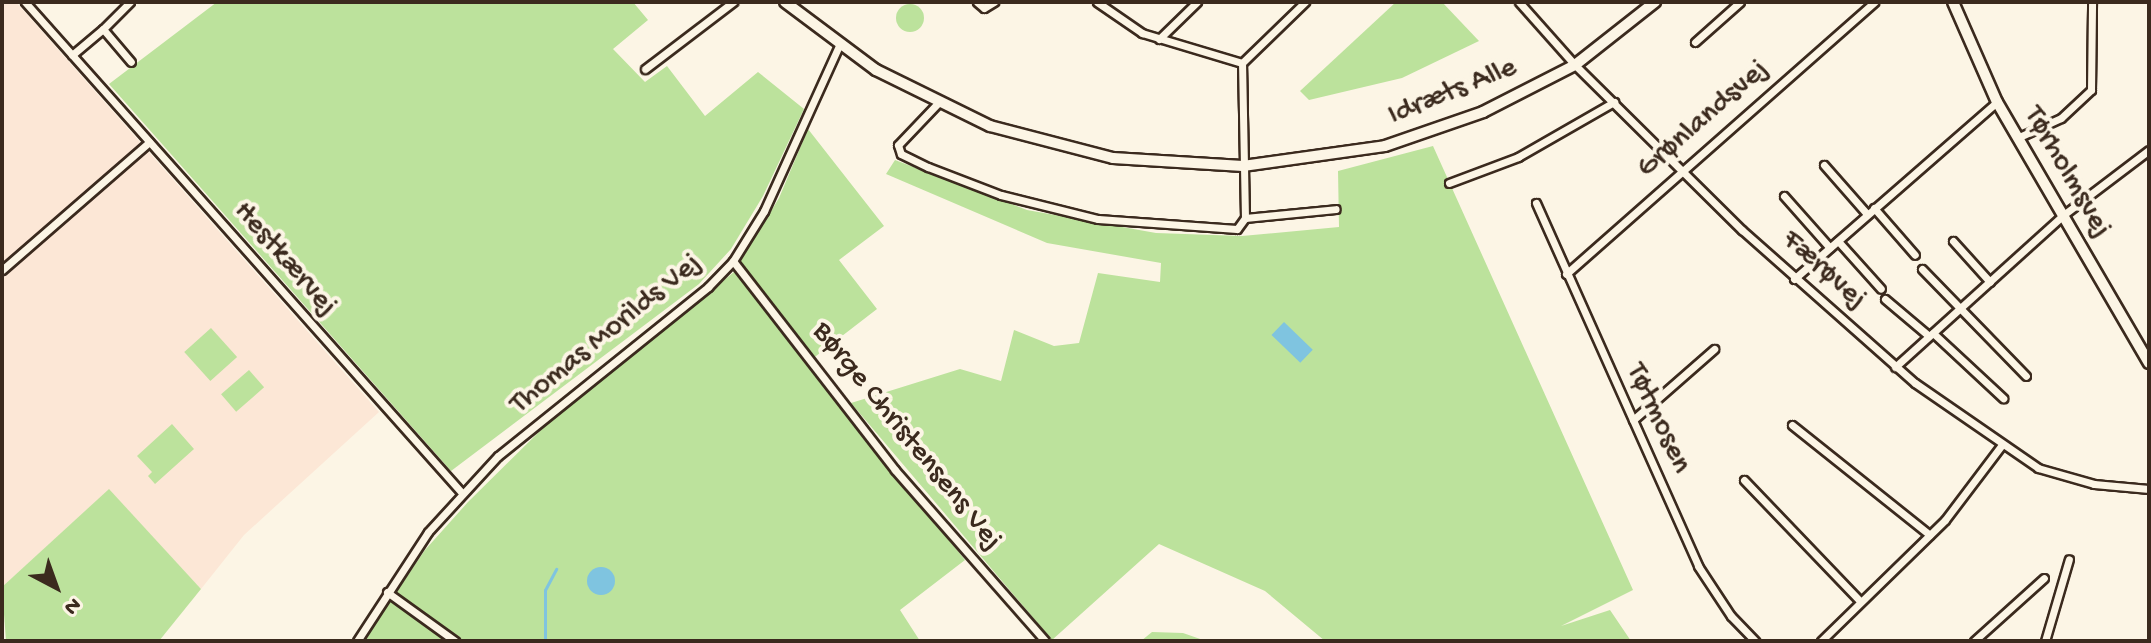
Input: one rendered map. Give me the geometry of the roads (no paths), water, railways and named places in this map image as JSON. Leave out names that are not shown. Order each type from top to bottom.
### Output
[{"type":"street","name":"Hestkærvej","points":[[25,2],[462,493]]},
{"type":"street","points":[[72,55],[130,2]]},
{"type":"street","points":[[645,69],[733,2]]},
{"type":"street","name":"Idræts Alle","points":[[785,2],[839,46],[938,103],[990,126],[1113,158],[1243,166],[1338,156],[1435,131],[1575,65],[1655,2]]},
{"type":"street","points":[[977,2],[984,8],[994,2]]},
{"type":"street","points":[[1097,2],[1117,20],[1159,39],[1242,63]]},
{"type":"street","points":[[1159,39],[1197,2]]},
{"type":"street","points":[[1245,218],[1242,63],[1305,2]]},
{"type":"street","name":"Færøvej","points":[[1519,2],[1575,65],[1794,279],[1895,367],[2001,446],[2066,477],[2149,489]]},
{"type":"street","points":[[1695,42],[1740,2]]},
{"type":"street","name":"Grønlandsvej","points":[[1566,274],[1874,2]]},
{"type":"street","name":"Tørholmsvej","points":[[1953,2],[1997,102],[2149,363]]},
{"type":"street","points":[[2017,138],[2061,118],[2091,90],[2092,2]]},
{"type":"street","points":[[103,29],[131,62]]},
{"type":"street","name":"Thomas Morilds Vej","points":[[357,641],[387,592],[462,493],[535,423],[677,312],[733,261],[764,211],[839,46]]},
{"type":"street","points":[[1449,183],[1540,147],[1614,102]]},
{"type":"street","points":[[1794,279],[1997,102]]},
{"type":"street","points":[[938,103],[931,116],[899,141],[898,148],[964,182],[1098,219],[1231,230],[1245,218],[1336,209]]},
{"type":"street","points":[[2,270],[149,142]]},
{"type":"street","points":[[1895,367],[2062,216],[2149,150]]},
{"type":"street","points":[[1824,165],[1915,255]]},
{"type":"street","points":[[1784,196],[1830,248]]},
{"type":"street","name":"Tøtmosen","points":[[1536,203],[1698,566],[1731,616],[1755,641]]},
{"type":"street","points":[[1838,241],[1881,289]]},
{"type":"street","points":[[1953,241],[1990,282]]},
{"type":"street","name":"Børge Christensens Vej","points":[[733,261],[895,470],[1045,641]]},
{"type":"street","points":[[1922,269],[1957,311],[2026,376]]},
{"type":"street","points":[[1885,299],[2003,398]]},
{"type":"street","points":[[1633,420],[1714,349]]},
{"type":"street","points":[[1792,425],[1930,535]]},
{"type":"street","points":[[1821,641],[1859,600],[1930,535],[2001,446]]},
{"type":"street","points":[[1744,480],[1859,600]]},
{"type":"street","points":[[2045,641],[2069,559]]},
{"type":"street","points":[[1974,641],[2044,578]]},
{"type":"street","points":[[387,592],[455,641]]},
{"type":"water","points":[[1284,322],[1313,350],[1300,363],[1271,335]]},
{"type":"water","points":[[601,567],[611,571],[615,581],[611,591],[601,595],[591,591],[587,581],[591,571]]},
{"type":"waterway","points":[[545,641],[545,590],[556,569]]}]
